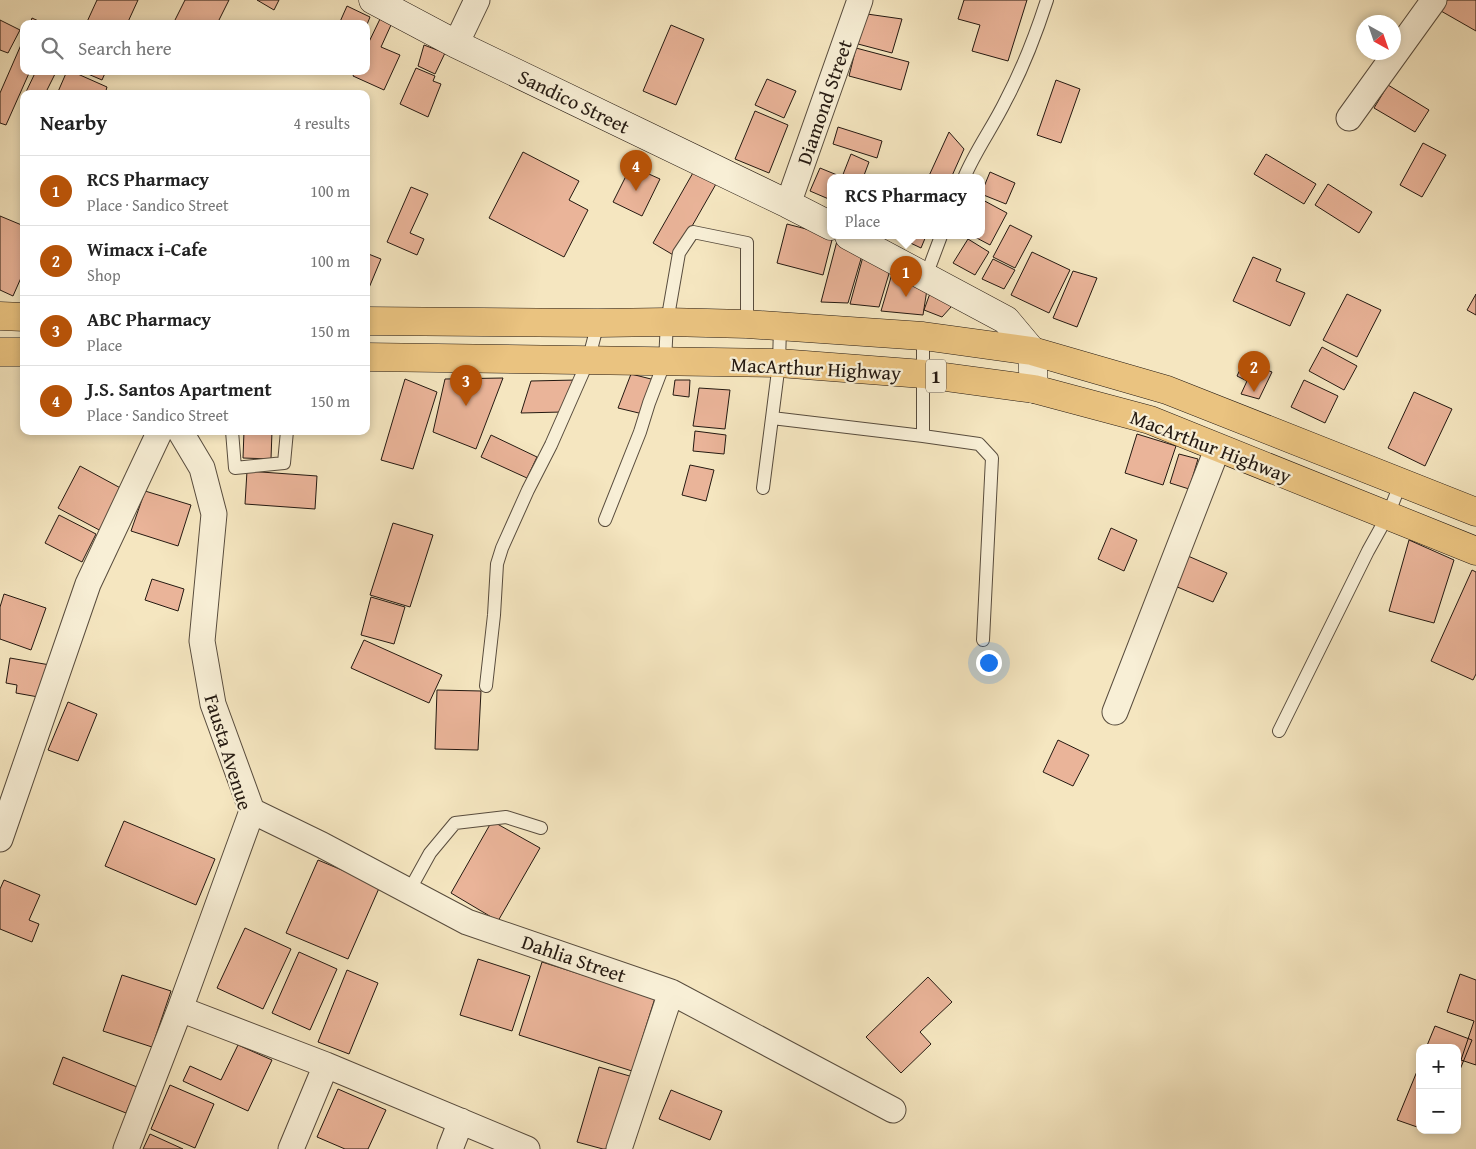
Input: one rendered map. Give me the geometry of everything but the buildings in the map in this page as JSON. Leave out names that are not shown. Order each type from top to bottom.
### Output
[{"type":"highway","points":[[0,316],[20,317]]},
{"type":"highway","name":"MacArthur Highway","points":[[370,321],[747,324],[923,336],[1032,351],[1167,390],[1476,512]]},
{"type":"highway","points":[[0,352],[20,352]]},
{"type":"highway","name":"MacArthur Highway","points":[[370,357],[778,363],[923,374],[1034,389],[1150,420],[1476,551]]},
{"type":"main road","name":"Sandico Street","points":[[373,0],[456,44],[827,224]]},
{"type":"main road","points":[[855,239],[1006,320],[1032,351],[1034,389]]},
{"type":"street","points":[[456,44],[477,0]]},
{"type":"street","name":"Diamond Street","points":[[788,204],[860,0]]},
{"type":"street","points":[[1350,118],[1434,0]]},
{"type":"street","points":[[0,838],[88,584],[158,435]]},
{"type":"street","name":"Fausta Avenue","points":[[126,1149],[252,811],[213,704],[202,641],[214,514],[202,468],[182,435]]},
{"type":"street","points":[[1116,712],[1218,447]]},
{"type":"street","name":"Dahlia Street","points":[[252,811],[322,845],[467,922],[671,992],[893,1110]]},
{"type":"street","points":[[619,1149],[671,992]]},
{"type":"street","points":[[180,1008],[326,1065],[527,1149]]},
{"type":"street","points":[[291,1149],[326,1065]]},
{"type":"street","points":[[450,1149],[461,1121]]},
{"type":"lane","points":[[966,174],[1007,100],[1034,39],[1047,0]]},
{"type":"lane","points":[[605,520],[640,432],[665,361],[667,322],[680,253],[693,232],[747,243],[747,324]]},
{"type":"lane","points":[[926,276],[940,239]]},
{"type":"lane","points":[[486,686],[494,614],[497,564],[502,548],[528,490],[551,445],[588,361],[598,323]]},
{"type":"lane","points":[[763,488],[778,363],[780,327]]},
{"type":"lane","points":[[923,336],[923,436]]},
{"type":"lane","points":[[772,418],[979,444],[992,458],[983,640]]},
{"type":"lane","points":[[232,435],[235,468],[284,463],[286,435]]},
{"type":"lane","points":[[1279,731],[1368,551],[1388,515],[1401,482]]},
{"type":"lane","points":[[409,891],[430,853],[455,823],[506,817],[541,828]]},
{"type":"place","name":"J.S. Santos Apartment","points":[[636,191]]},
{"type":"place","name":"RCS Pharmacy","points":[[906,297]]},
{"type":"place","name":"Wimacx i-Cafe","points":[[1254,392]]},
{"type":"place","name":"ABC Pharmacy","points":[[466,406]]}]
